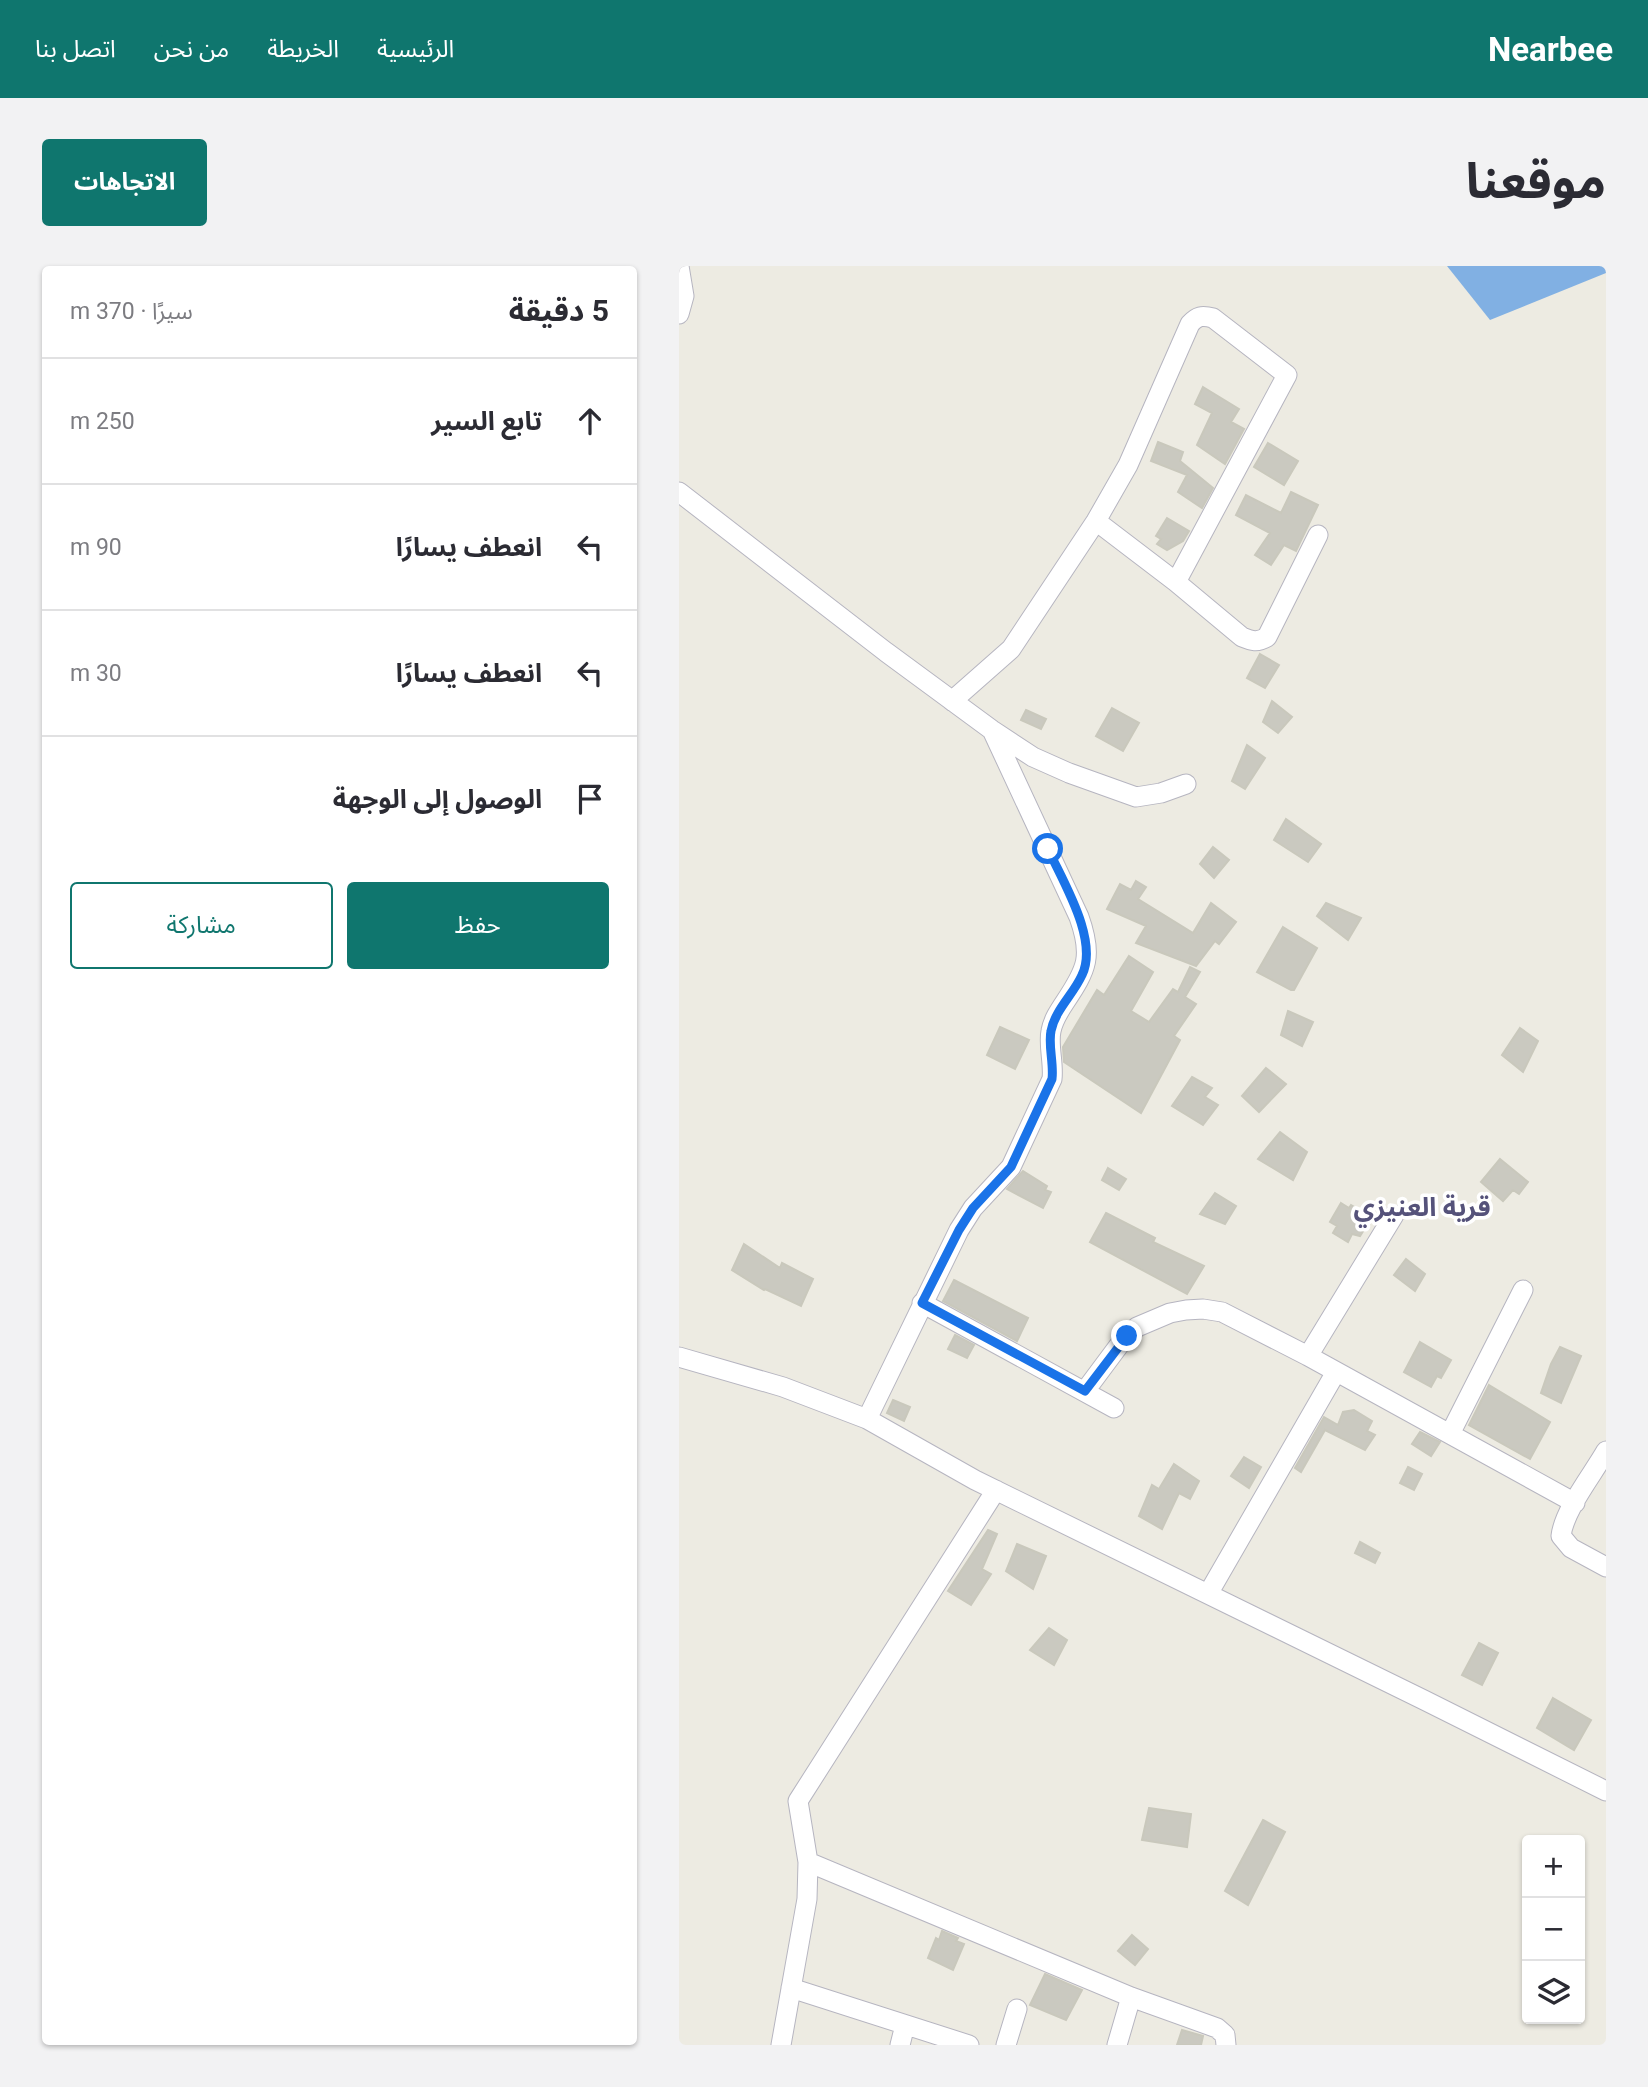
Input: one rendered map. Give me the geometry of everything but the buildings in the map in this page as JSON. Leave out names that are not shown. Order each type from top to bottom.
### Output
[{"type":"street","points":[[679,266],[684,296],[679,314]]},
{"type":"street","points":[[952,701],[1011,649],[1096,522],[1128,465],[1190,324],[1200,316],[1213,318],[1287,374],[1176,582]]},
{"type":"street","points":[[679,492],[952,701],[1033,757],[1136,797],[1187,784]]},
{"type":"street","points":[[1096,522],[1176,582],[1242,637],[1253,642],[1260,642],[1267,637],[1318,535]]},
{"type":"street","points":[[867,1419],[959,1230],[973,1208],[1011,1167],[1052,1079],[1054,1064],[1050,1034],[1055,1018],[1084,974],[1087,950],[1079,917],[992,730]]},
{"type":"street","points":[[1308,1356],[1394,1215]]},
{"type":"street","points":[[1450,1434],[1523,1290]]},
{"type":"street","points":[[922,1303],[1114,1408]]},
{"type":"street","points":[[1085,1391],[1137,1327],[1186,1310],[1222,1312],[1308,1356],[1575,1503]]},
{"type":"street","points":[[679,1357],[783,1387],[867,1419],[996,1490],[1606,1791]]},
{"type":"street","points":[[1208,1594],[1336,1372]]},
{"type":"street","points":[[1606,1451],[1562,1528],[1562,1536],[1571,1548],[1606,1567]]},
{"type":"street","points":[[781,2045],[807,1899],[808,1861],[798,1801],[996,1490]]},
{"type":"street","points":[[808,1861],[1131,1997],[1217,2028],[1225,2035],[1226,2045]]},
{"type":"street","points":[[791,1988],[969,2045]]},
{"type":"street","points":[[1117,2045],[1131,1997]]},
{"type":"street","points":[[1006,2045],[1017,2009]]},
{"type":"street","points":[[900,2045],[905,2025]]},
{"type":"water","points":[[1447,266],[1606,266],[1606,273],[1490,320]]},
{"type":"district","name":"قرية العنيزي","points":[[1422,1207]]},
{"type":"route","points":[[1048,849],[1085,934],[1087,950],[1084,974],[1055,1018],[1050,1034],[1054,1064],[1052,1079],[1011,1167],[973,1208],[922,1303],[1085,1391],[1127,1336]]}]
